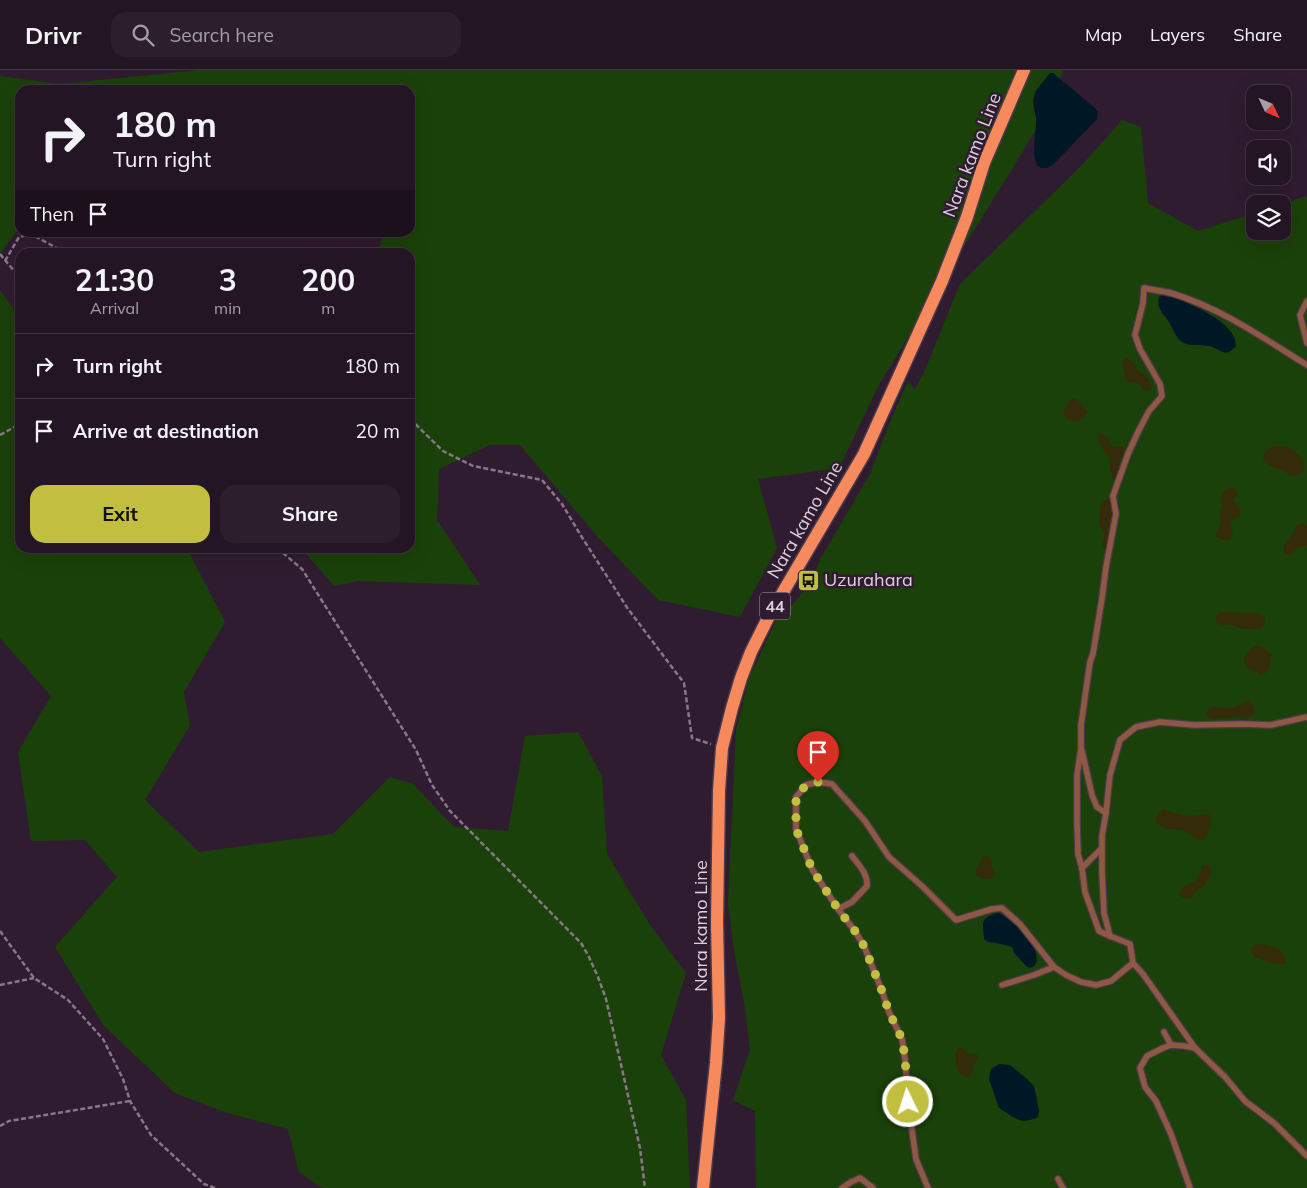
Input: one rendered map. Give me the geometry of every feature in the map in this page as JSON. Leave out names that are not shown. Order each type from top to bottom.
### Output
[{"type":"main road","name":"Nara kamo Line","points":[[703,1188],[716,1063],[718,1018],[717,923],[719,791],[722,748],[741,678],[768,616],[864,454],[942,281],[967,217],[984,163],[1024,70]]},
{"type":"lane","points":[[1106,813],[1097,807],[1092,795],[1082,749],[1081,725],[1116,514],[1114,496],[1128,454],[1138,432],[1149,411],[1162,396],[1160,384],[1140,349],[1135,335],[1143,303],[1144,288],[1170,293],[1200,303],[1239,322],[1307,365]]},
{"type":"lane","points":[[1307,301],[1300,314],[1307,343]]},
{"type":"lane","points":[[1110,936],[1104,912],[1102,836],[1110,775],[1120,740],[1136,727],[1160,722],[1194,725],[1242,724],[1271,726],[1307,717]]},
{"type":"lane","points":[[1082,749],[1077,774],[1078,854],[1085,892],[1099,932],[1130,944],[1133,963],[1143,974],[1195,1048],[1225,1077],[1245,1101],[1274,1123],[1307,1156]]},
{"type":"lane","points":[[928,1188],[916,1159],[902,1039],[889,1012],[864,946],[812,869],[796,829],[796,797],[806,785],[818,782],[832,784],[865,822],[889,857],[956,920],[992,909],[1002,908],[1020,924],[1054,967],[1080,982],[1096,985],[1111,981],[1133,963]]},
{"type":"lane","points":[[1082,868],[1102,848]]},
{"type":"lane","points":[[838,909],[852,902],[867,886],[867,880],[862,869],[852,856]]},
{"type":"lane","points":[[1002,985],[1054,967]]},
{"type":"lane","points":[[1164,1032],[1171,1046]]},
{"type":"lane","points":[[1190,1188],[1171,1134],[1156,1101],[1145,1087],[1140,1068],[1147,1056],[1163,1048],[1184,1046],[1195,1048]]},
{"type":"lane","points":[[842,1188],[860,1178],[873,1188]]},
{"type":"lane","points":[[1058,1180],[1062,1188]]},
{"type":"path","points":[[5,261],[19,237]]},
{"type":"path","points":[[36,237],[57,248]]},
{"type":"path","points":[[0,254],[15,272]]},
{"type":"path","points":[[415,424],[443,451],[474,466],[542,480],[562,504],[628,609],[684,683],[692,738],[722,748]]},
{"type":"path","points":[[0,435],[15,427]]},
{"type":"path","points":[[283,553],[302,569],[416,750],[432,785],[450,811],[582,943],[606,1000],[640,1148],[645,1188]]},
{"type":"path","points":[[0,931],[34,978],[68,1000],[103,1040],[123,1079],[130,1101],[151,1135],[204,1184],[214,1188]]},
{"type":"path","points":[[0,985],[34,978]]},
{"type":"path","points":[[0,1126],[9,1121],[130,1101]]},
{"type":"green space","points":[[201,70],[1063,70],[1052,104],[880,383],[839,468],[758,479],[777,548],[740,617],[658,600],[598,537],[520,445],[490,445],[439,469],[437,520],[480,585],[358,581],[334,586],[305,553],[415,553],[415,248],[379,248],[383,237],[415,237],[415,85],[15,85],[15,233],[0,254],[0,76],[59,84]]},
{"type":"green space","points":[[1122,120],[1141,127],[1148,203],[1198,231],[1246,216],[1246,240],[1291,240],[1291,201],[1307,196],[1307,1188],[756,1188],[755,1111],[733,1100],[750,1049],[728,902],[736,730],[749,678],[777,619],[794,603],[810,583],[822,556],[870,474],[908,381],[915,389],[925,370],[960,284],[1081,166]]},
{"type":"green space","points":[[0,290],[15,311],[15,553],[190,553],[225,622],[184,692],[190,725],[145,800],[199,852],[333,834],[390,777],[413,784],[454,827],[508,831],[525,736],[578,732],[602,776],[607,854],[650,925],[686,973],[661,1055],[686,1100],[690,1188],[322,1188],[299,1172],[288,1129],[227,1113],[175,1093],[104,1026],[55,947],[117,877],[85,840],[31,841],[18,752],[51,696],[0,638]]},
{"type":"sand","points":[[1128,358],[1149,380],[1151,389],[1145,391],[1137,383],[1126,381],[1122,361]]},
{"type":"sand","points":[[1074,398],[1087,411],[1085,416],[1077,422],[1067,419],[1063,412],[1070,400]]},
{"type":"sand","points":[[1101,433],[1107,436],[1112,445],[1124,449],[1123,456],[1119,462],[1123,473],[1119,478],[1114,478],[1111,474],[1110,458],[1098,438]]},
{"type":"sand","points":[[1275,446],[1289,447],[1295,451],[1304,461],[1304,472],[1291,476],[1284,471],[1269,466],[1263,460],[1264,455]]},
{"type":"sand","points":[[1229,487],[1236,489],[1238,494],[1233,501],[1241,510],[1240,516],[1231,522],[1233,534],[1230,540],[1226,540],[1216,536],[1220,522],[1220,508],[1222,507],[1221,494]]},
{"type":"sand","points":[[1106,499],[1111,500],[1114,510],[1111,520],[1111,546],[1108,550],[1102,546],[1104,534],[1099,522],[1101,504]]},
{"type":"sand","points":[[1304,523],[1307,526],[1307,545],[1297,548],[1291,555],[1286,555],[1283,551],[1284,545],[1298,524]]},
{"type":"sand","points":[[1220,612],[1259,613],[1265,618],[1265,624],[1260,629],[1243,629],[1232,625],[1221,625],[1216,622],[1216,616]]},
{"type":"sand","points":[[1255,645],[1265,648],[1271,654],[1270,668],[1266,673],[1260,675],[1247,668],[1244,662],[1244,657]]},
{"type":"sand","points":[[1249,700],[1253,705],[1255,713],[1248,718],[1213,719],[1207,716],[1207,712],[1211,707],[1233,708]]},
{"type":"sand","points":[[1164,809],[1186,816],[1209,814],[1211,820],[1210,827],[1203,840],[1195,838],[1183,830],[1168,828],[1156,823],[1158,815]]},
{"type":"sand","points":[[985,856],[990,858],[992,869],[995,873],[990,879],[982,879],[976,875],[976,871]]},
{"type":"sand","points":[[1203,865],[1208,865],[1212,872],[1204,886],[1197,890],[1191,898],[1183,898],[1179,894],[1180,891],[1196,880]]},
{"type":"sand","points":[[1261,944],[1281,951],[1286,963],[1274,964],[1254,957],[1251,948],[1254,945]]},
{"type":"sand","points":[[958,1048],[962,1048],[968,1054],[978,1055],[978,1061],[973,1064],[970,1077],[961,1074],[956,1067],[955,1057]]},
{"type":"water","points":[[1050,73],[1053,73],[1098,112],[1097,119],[1053,165],[1045,168],[1039,167],[1034,154],[1036,120],[1033,99],[1035,93]]},
{"type":"water","points":[[1163,294],[1197,307],[1219,321],[1228,328],[1234,337],[1236,346],[1226,353],[1209,346],[1182,342],[1159,308],[1159,297]]},
{"type":"water","points":[[998,912],[1017,927],[1030,941],[1037,956],[1033,967],[1027,967],[1014,953],[1013,948],[988,942],[984,939],[983,924],[985,919]]},
{"type":"water","points":[[999,1064],[1010,1065],[1034,1086],[1039,1110],[1038,1117],[1026,1121],[1017,1119],[999,1108],[989,1079],[991,1069]]},
{"type":"place","name":"Uzurahara","points":[[808,580]]},
{"type":"route","points":[[818,782],[806,785],[796,797],[796,829],[812,869],[864,946],[889,1012],[902,1039],[908,1102]]}]
